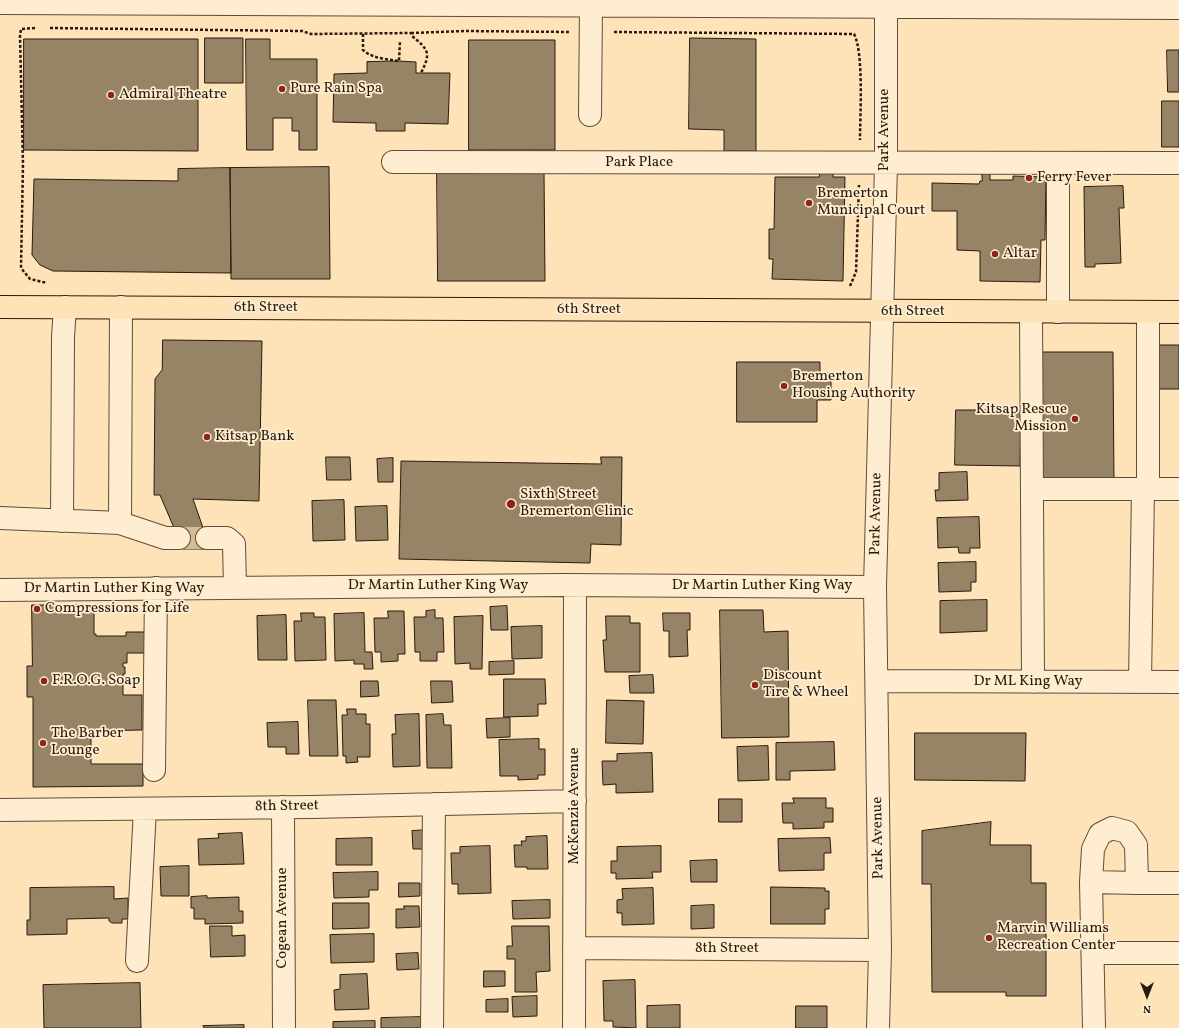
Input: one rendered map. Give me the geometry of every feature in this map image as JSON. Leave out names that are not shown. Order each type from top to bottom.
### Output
[{"type":"main road","name":"6th Street","points":[[0,307],[882,312],[1179,312]]},
{"type":"street","points":[[0,3],[478,2],[591,5],[1148,4],[1179,8]]},
{"type":"street","name":"Park Avenue","points":[[878,1028],[880,950],[878,681],[875,587],[886,164],[886,4]]},
{"type":"street","points":[[590,115],[591,5]]},
{"type":"street","name":"Park Place","points":[[393,162],[860,164],[1179,163]]},
{"type":"street","points":[[1058,164],[1058,312]]},
{"type":"street","points":[[62,521],[63,337],[65,307]]},
{"type":"street","points":[[120,523],[121,307]]},
{"type":"street","points":[[1031,312],[1033,682]]},
{"type":"street","points":[[1140,682],[1146,489],[1148,312]]},
{"type":"street","points":[[1032,489],[1179,489]]},
{"type":"street","points":[[0,518],[120,523],[165,538],[179,538]]},
{"type":"street","points":[[207,538],[227,538],[234,544],[235,588]]},
{"type":"street","name":"Dr Martin Luther King Way","points":[[0,590],[575,585],[875,587]]},
{"type":"street","name":"McKenzie Avenue","points":[[574,1028],[575,585]]},
{"type":"street","points":[[154,770],[156,588]]},
{"type":"street","name":"Dr ML King Way","points":[[878,681],[1179,682]]},
{"type":"street","name":"8th Street","points":[[0,810],[283,807],[575,801]]},
{"type":"street","points":[[432,1028],[434,804]]},
{"type":"street","name":"Cogean Avenue","points":[[283,807],[284,1028]]},
{"type":"street","points":[[137,961],[145,808]]},
{"type":"street","points":[[1094,1028],[1093,849],[1100,834],[1112,828],[1127,832],[1136,846],[1137,883]]},
{"type":"street","points":[[1092,882],[1179,883]]},
{"type":"street","name":"8th Street","points":[[574,948],[880,950]]},
{"type":"street","points":[[1094,953],[1179,953]]},
{"type":"path","points":[[36,28],[21,29],[20,36],[23,164],[22,268],[30,279],[50,283]]},
{"type":"path","points":[[44,28],[302,31],[311,34],[466,31],[854,34],[860,73],[860,164],[856,272],[851,286],[847,287]]},
{"type":"path","points":[[411,33],[427,53],[428,58],[421,73]]},
{"type":"path","points":[[363,34],[363,50],[369,55],[380,58],[400,60],[400,41]]},
{"type":"building","points":[[205,38],[243,38],[243,83],[205,83]]},
{"type":"building","points":[[690,38],[756,39],[756,151],[724,151],[724,130],[689,129]]},
{"type":"building","name":"Admiral Theatre","points":[[24,39],[198,39],[198,151],[24,150]]},
{"type":"building","name":"Pure Rain Spa","points":[[246,39],[270,39],[270,59],[317,59],[317,150],[299,150],[299,131],[292,131],[292,118],[273,118],[273,150],[247,150]]},
{"type":"building","points":[[469,40],[555,40],[555,150],[469,150]]},
{"type":"building","points":[[1167,50],[1179,50],[1179,92],[1168,92]]},
{"type":"building","points":[[367,62],[416,62],[416,73],[450,73],[448,124],[405,123],[405,131],[376,131],[376,123],[333,122],[334,74],[367,73]]},
{"type":"building","points":[[1162,101],[1179,101],[1179,147],[1162,147]]},
{"type":"building","points":[[329,167],[330,279],[231,279],[230,168]]},
{"type":"building","name":"Bremerton Municipal Court","points":[[820,167],[833,167],[833,177],[845,177],[843,281],[772,279],[773,259],[769,259],[769,229],[774,229],[775,177],[819,177]]},
{"type":"building","points":[[230,168],[231,273],[53,271],[40,265],[32,255],[34,179],[178,181],[178,169]]},
{"type":"building","points":[[437,172],[544,172],[545,281],[438,281]]},
{"type":"building","points":[[982,173],[990,173],[990,180],[1013,180],[1013,176],[1046,177],[1045,240],[1041,240],[1040,282],[980,281],[980,251],[957,250],[957,211],[932,211],[932,183],[979,184],[980,181],[982,181]]},
{"type":"building","points":[[1123,186],[1124,208],[1119,208],[1121,263],[1095,264],[1095,267],[1085,267],[1084,187]]},
{"type":"building","name":"Kitsap Bank","points":[[163,340],[262,341],[259,501],[193,499],[209,545],[206,549],[183,549],[160,495],[154,495],[155,379],[162,370]]},
{"type":"building","points":[[1155,345],[1179,345],[1179,389],[1155,389]]},
{"type":"building","name":"Kitsap Rescue Mission","points":[[1036,352],[1113,352],[1114,486],[1036,486]]},
{"type":"building","name":"Bremerton Housing Authority","points":[[737,362],[820,362],[820,373],[831,373],[831,400],[817,400],[817,422],[737,422]]},
{"type":"building","points":[[956,410],[1021,410],[1020,466],[955,465]]},
{"type":"building","points":[[326,457],[350,457],[351,480],[327,480]]},
{"type":"building","name":"Sixth Street Bremerton Clinic","points":[[601,457],[622,457],[621,545],[591,544],[590,563],[399,559],[401,461],[601,464]]},
{"type":"building","points":[[393,458],[393,482],[378,482],[377,459]]},
{"type":"building","points":[[967,472],[968,500],[936,501],[935,490],[939,490],[939,473]]},
{"type":"building","points":[[344,500],[345,540],[313,541],[312,501]]},
{"type":"building","points":[[387,506],[388,540],[356,541],[355,507]]},
{"type":"building","points":[[979,517],[980,548],[970,548],[970,553],[959,553],[958,547],[938,548],[937,518]]},
{"type":"building","points":[[976,562],[976,582],[971,582],[971,591],[939,592],[938,563]]},
{"type":"building","points":[[987,600],[987,631],[940,633],[940,601]]},
{"type":"building","points":[[32,605],[94,605],[94,634],[96,634],[96,636],[126,636],[126,632],[146,632],[146,653],[127,653],[127,663],[123,663],[123,667],[125,667],[125,674],[123,674],[123,695],[142,695],[142,730],[91,731],[91,764],[143,764],[143,786],[33,787],[33,697],[27,697],[27,666],[32,666]]},
{"type":"building","points":[[507,606],[508,630],[491,630],[490,607]]},
{"type":"building","points":[[435,610],[435,618],[443,618],[444,652],[437,652],[437,661],[420,661],[420,652],[415,652],[414,617],[426,617],[426,611]]},
{"type":"building","name":"Discount Tire & Wheel","points":[[720,610],[763,610],[764,632],[788,631],[789,737],[722,738]]},
{"type":"building","points":[[388,611],[404,611],[405,654],[398,654],[398,661],[381,662],[381,652],[375,652],[374,618],[388,618]]},
{"type":"building","points":[[301,613],[314,613],[314,617],[325,617],[326,660],[295,661],[294,621],[301,621]]},
{"type":"building","points":[[364,613],[365,652],[372,652],[373,669],[364,669],[364,664],[354,664],[354,660],[335,661],[334,614]]},
{"type":"building","points":[[663,613],[690,613],[690,630],[687,630],[688,656],[669,657],[669,631],[664,631]]},
{"type":"building","points":[[286,615],[287,660],[258,660],[257,616]]},
{"type":"building","points":[[483,616],[482,669],[470,669],[470,663],[455,664],[454,617]]},
{"type":"building","points":[[606,616],[630,616],[630,623],[640,623],[640,672],[605,672],[603,640],[606,640]]},
{"type":"building","points":[[542,626],[542,658],[512,659],[511,627]]},
{"type":"building","points":[[514,661],[514,674],[489,675],[489,662]]},
{"type":"building","points":[[653,675],[654,693],[630,693],[629,676]]},
{"type":"building","points":[[504,679],[545,679],[546,704],[538,704],[538,716],[504,717]]},
{"type":"building","points":[[361,681],[378,681],[379,696],[361,697]]},
{"type":"building","points":[[431,681],[452,681],[453,702],[432,703]]},
{"type":"building","points":[[308,700],[336,700],[338,756],[310,756]]},
{"type":"building","points":[[607,700],[644,701],[643,744],[606,743]]},
{"type":"building","points":[[347,709],[356,709],[356,714],[366,714],[366,724],[370,724],[370,757],[357,757],[358,762],[346,763],[346,756],[343,756],[342,715],[347,715]]},
{"type":"building","points":[[419,714],[420,766],[393,767],[392,734],[396,734],[395,715]]},
{"type":"building","points":[[443,714],[444,725],[451,725],[452,768],[427,768],[426,715]]},
{"type":"building","points":[[510,718],[510,737],[487,738],[486,719]]},
{"type":"building","points":[[298,722],[299,754],[286,754],[286,747],[268,747],[267,723]]},
{"type":"building","points":[[915,733],[1026,733],[1025,781],[915,780]]},
{"type":"building","points":[[539,739],[539,749],[545,749],[545,775],[538,775],[538,779],[518,780],[518,776],[500,776],[499,740]]},
{"type":"building","points":[[834,742],[835,770],[790,771],[790,780],[776,780],[776,743]]},
{"type":"building","points":[[768,746],[769,780],[738,781],[737,747]]},
{"type":"building","points":[[652,753],[653,792],[616,793],[616,784],[603,785],[602,761],[617,761],[617,754]]},
{"type":"building","points":[[793,798],[826,798],[826,808],[833,808],[833,822],[824,822],[824,828],[793,829],[793,823],[783,823],[782,803],[794,803]]},
{"type":"building","points":[[719,799],[742,799],[742,822],[719,822]]},
{"type":"building","name":"Marvin Williams Recreation Center","points":[[991,822],[990,845],[1031,845],[1031,883],[1046,883],[1046,996],[1006,996],[1006,992],[932,992],[931,884],[922,884],[922,831]]},
{"type":"building","points":[[428,830],[428,849],[413,849],[412,831]]},
{"type":"building","points":[[242,833],[244,864],[199,865],[198,839],[219,838],[218,834]]},
{"type":"building","points":[[547,836],[548,869],[527,869],[527,867],[515,867],[514,845],[522,845],[521,841],[526,841],[526,837]]},
{"type":"building","points":[[372,838],[372,865],[336,865],[336,839]]},
{"type":"building","points":[[830,838],[831,853],[824,853],[824,870],[779,871],[778,839]]},
{"type":"building","points":[[490,846],[491,893],[458,894],[458,884],[452,884],[451,853],[460,853],[460,847]]},
{"type":"building","points":[[661,846],[661,872],[652,872],[653,878],[616,879],[616,873],[611,873],[611,861],[617,861],[617,847]]},
{"type":"building","points":[[717,860],[717,882],[691,882],[690,861]]},
{"type":"building","points":[[189,866],[189,896],[161,896],[160,867]]},
{"type":"building","points":[[378,872],[378,890],[369,890],[369,897],[334,898],[333,873]]},
{"type":"building","points":[[399,883],[420,883],[420,896],[399,897]]},
{"type":"building","points":[[114,887],[114,899],[128,898],[128,919],[122,919],[122,923],[112,923],[109,921],[109,918],[67,919],[67,934],[27,935],[27,920],[30,920],[30,888]]},
{"type":"building","points":[[771,887],[825,888],[825,891],[829,891],[829,909],[825,909],[825,924],[771,924]]},
{"type":"building","points":[[653,888],[654,924],[622,925],[622,913],[617,913],[617,900],[623,899],[622,889]]},
{"type":"building","points":[[207,896],[207,898],[239,897],[239,911],[243,911],[243,923],[205,924],[205,919],[194,919],[194,908],[191,908],[191,897]]},
{"type":"building","points":[[550,900],[550,918],[513,919],[512,901]]},
{"type":"building","points":[[333,903],[369,903],[369,928],[333,929]]},
{"type":"building","points":[[714,905],[714,928],[691,929],[691,906]]},
{"type":"building","points":[[404,906],[419,906],[420,927],[396,928],[396,909],[404,909]]},
{"type":"building","points":[[210,926],[232,926],[232,936],[245,935],[245,956],[211,957]]},
{"type":"building","points":[[512,926],[549,926],[550,971],[536,972],[537,992],[515,992],[515,959],[507,959],[507,946],[512,946]]},
{"type":"building","points":[[374,934],[374,962],[331,963],[330,935]]},
{"type":"building","points":[[418,953],[419,969],[397,970],[396,954]]},
{"type":"building","points":[[484,971],[505,971],[505,986],[484,987]]},
{"type":"building","points":[[367,974],[369,1009],[335,1010],[334,990],[340,989],[340,975]]},
{"type":"building","points":[[635,980],[636,1028],[613,1027],[613,1021],[604,1021],[603,981]]},
{"type":"building","points":[[140,983],[141,1028],[44,1028],[43,985]]},
{"type":"building","points":[[537,996],[537,1016],[513,1017],[512,997]]},
{"type":"building","points":[[508,999],[508,1012],[486,1012],[486,1000]]},
{"type":"building","points":[[680,1005],[680,1028],[647,1028],[647,1006]]},
{"type":"building","points":[[796,1006],[827,1006],[827,1028],[796,1028]]},
{"type":"building","points":[[423,1017],[423,1028],[381,1028],[381,1018]]},
{"type":"building","points":[[375,1021],[375,1028],[333,1028],[333,1022]]},
{"type":"building","points":[[244,1025],[244,1028],[204,1028],[203,1026]]},
{"type":"tunnel","points":[[179,538],[207,538]]},
{"type":"place","name":"Pure Rain Spa","points":[[282,89]]},
{"type":"place","name":"Admiral Theatre","points":[[111,95]]},
{"type":"place","name":"Ferry Fever","points":[[1029,178]]},
{"type":"place","name":"Bremerton Municipal Court","points":[[809,203]]},
{"type":"place","name":"Altar","points":[[995,254]]},
{"type":"place","name":"Bremerton Housing Authority","points":[[784,386]]},
{"type":"place","name":"Kitsap Rescue Mission","points":[[1075,419]]},
{"type":"place","name":"Kitsap Bank","points":[[207,437]]},
{"type":"place","name":"Sixth Street Bremerton Clinic","points":[[511,504]]},
{"type":"place","name":"Compressions for Life","points":[[37,609]]},
{"type":"place","name":"F.R.O.G. Soap","points":[[44,681]]},
{"type":"place","name":"Discount Tire & Wheel","points":[[755,685]]},
{"type":"place","name":"The Barber Lounge","points":[[43,743]]},
{"type":"place","name":"Marvin Williams Recreation Center","points":[[989,938]]}]
